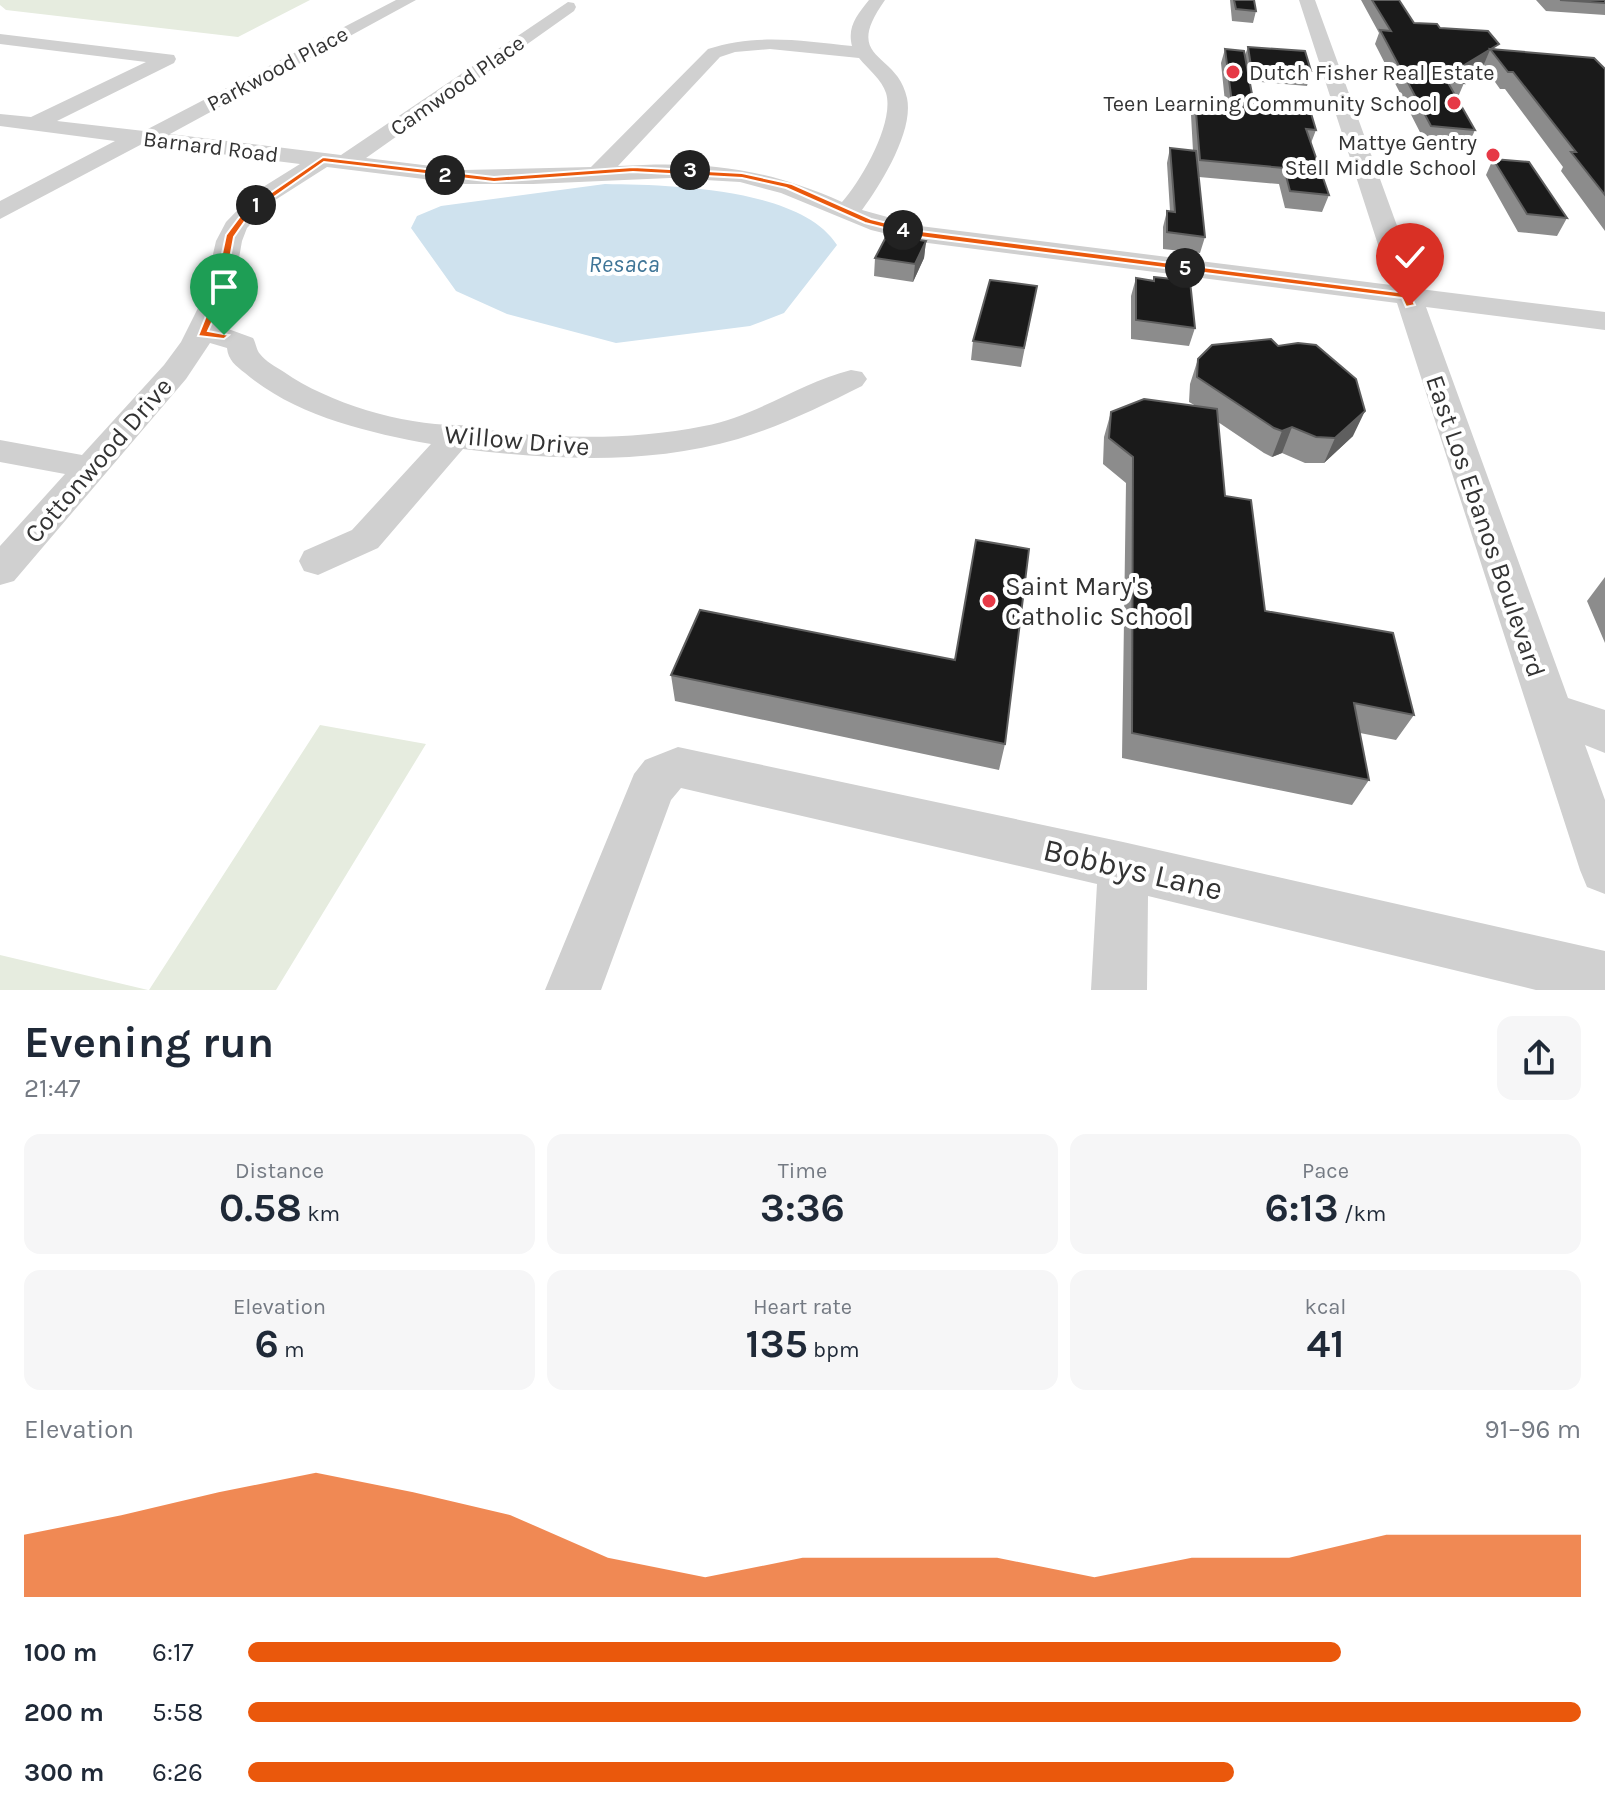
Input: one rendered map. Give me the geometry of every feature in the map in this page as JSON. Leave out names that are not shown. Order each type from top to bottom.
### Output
[{"type":"street","name":"Parkwood Place","points":[[0,212],[39,188],[408,0]]},
{"type":"street","points":[[845,212],[855,203],[875,168],[899,110],[895,90],[860,43],[858,30],[877,0]]},
{"type":"street","name":"East Los Ebanos Boulevard","points":[[1307,0],[1406,296],[1586,718],[1605,870]]},
{"type":"street","name":"Camwood Place","points":[[334,161],[568,7]]},
{"type":"street","points":[[0,39],[167,59],[34,124]]},
{"type":"street","points":[[600,171],[699,66],[725,48],[763,44],[867,53]]},
{"type":"street","name":"Barnard Road","points":[[0,120],[494,179],[661,169],[742,176],[789,186],[845,212],[920,234],[1605,321]]},
{"type":"street","name":"Cottonwood Drive","points":[[0,571],[175,372],[202,334],[217,301],[226,250],[237,224],[263,200],[334,161]]},
{"type":"street","name":"Willow Drive","points":[[202,334],[224,335],[242,344],[243,355],[255,367],[318,403],[376,422],[457,435],[593,448],[669,443],[725,432],[764,419],[851,379]]},
{"type":"street","points":[[318,561],[346,551],[365,539],[457,435]]},
{"type":"street","points":[[0,451],[90,468]]},
{"type":"street","name":"Bobbys Lane","points":[[573,990],[651,789],[662,775],[678,767],[731,776],[1605,979]]},
{"type":"street","points":[[1119,990],[1123,866]]},
{"type":"shaded area","points":[[0,0],[310,0],[238,37],[6,10],[0,5]]},
{"type":"shaded area","points":[[320,725],[426,744],[276,990],[149,990]]},
{"type":"shaded area","points":[[0,955],[148,990],[0,990]]},
{"type":"water","name":"Resaca","points":[[605,184],[696,188],[764,200],[794,211],[819,226],[837,245],[784,313],[750,326],[616,343],[507,314],[456,291],[411,228],[417,216],[441,206]]},
{"type":"building","points":[[1234,0],[1254,0],[1256,11],[1236,9]]},
{"type":"building","points":[[1372,0],[1399,0],[1414,23],[1488,31],[1499,44],[1456,70],[1464,83],[1447,81],[1475,130],[1431,126],[1380,30],[1391,31]]},
{"type":"building","points":[[1560,0],[1605,0],[1605,3]]},
{"type":"building","points":[[1248,47],[1305,51],[1311,71],[1251,66]]},
{"type":"building","points":[[1225,49],[1244,51],[1254,105],[1310,110],[1316,130],[1306,129],[1329,195],[1290,191],[1284,168],[1200,160],[1195,100],[1232,103]]},
{"type":"building","points":[[1490,49],[1594,58],[1605,69],[1605,195],[1571,152],[1576,152],[1513,72],[1508,72]]},
{"type":"building","points":[[1170,148],[1196,151],[1205,237],[1167,232],[1167,211],[1175,212]]},
{"type":"building","points":[[1493,159],[1529,162],[1567,218],[1527,214]]},
{"type":"building","points":[[887,235],[926,241],[915,264],[875,258]]},
{"type":"building","points":[[1154,277],[1190,281],[1195,328],[1136,320],[1136,278],[1154,281]]},
{"type":"building","points":[[990,280],[1037,286],[1024,348],[973,341]]},
{"type":"building","points":[[1271,339],[1278,346],[1298,343],[1316,345],[1356,379],[1365,411],[1335,438],[1316,437],[1292,427],[1282,431],[1197,377],[1198,359],[1212,345]]},
{"type":"building","points":[[1144,399],[1217,409],[1225,496],[1251,500],[1265,611],[1393,633],[1414,715],[1354,703],[1369,780],[1132,733],[1133,457],[1109,438],[1111,412]]},
{"type":"building","points":[[976,540],[1029,549],[1005,744],[671,675],[700,610],[955,660]]},
{"type":"place","name":"Dutch Fisher Real Estate","points":[[1233,72]]},
{"type":"place","name":"Teen Learning Community School","points":[[1454,103]]},
{"type":"place","name":"Mattye Gentry Stell Middle School","points":[[1493,155]]},
{"type":"place","name":"Saint Mary's Catholic School","points":[[989,601]]},
{"type":"route","points":[[224,335],[202,334],[217,301],[223,281],[226,250],[237,224],[247,212],[323,160],[494,179],[633,169],[689,170],[742,176],[789,186],[868,221],[920,234],[1406,296],[1410,305]]}]
